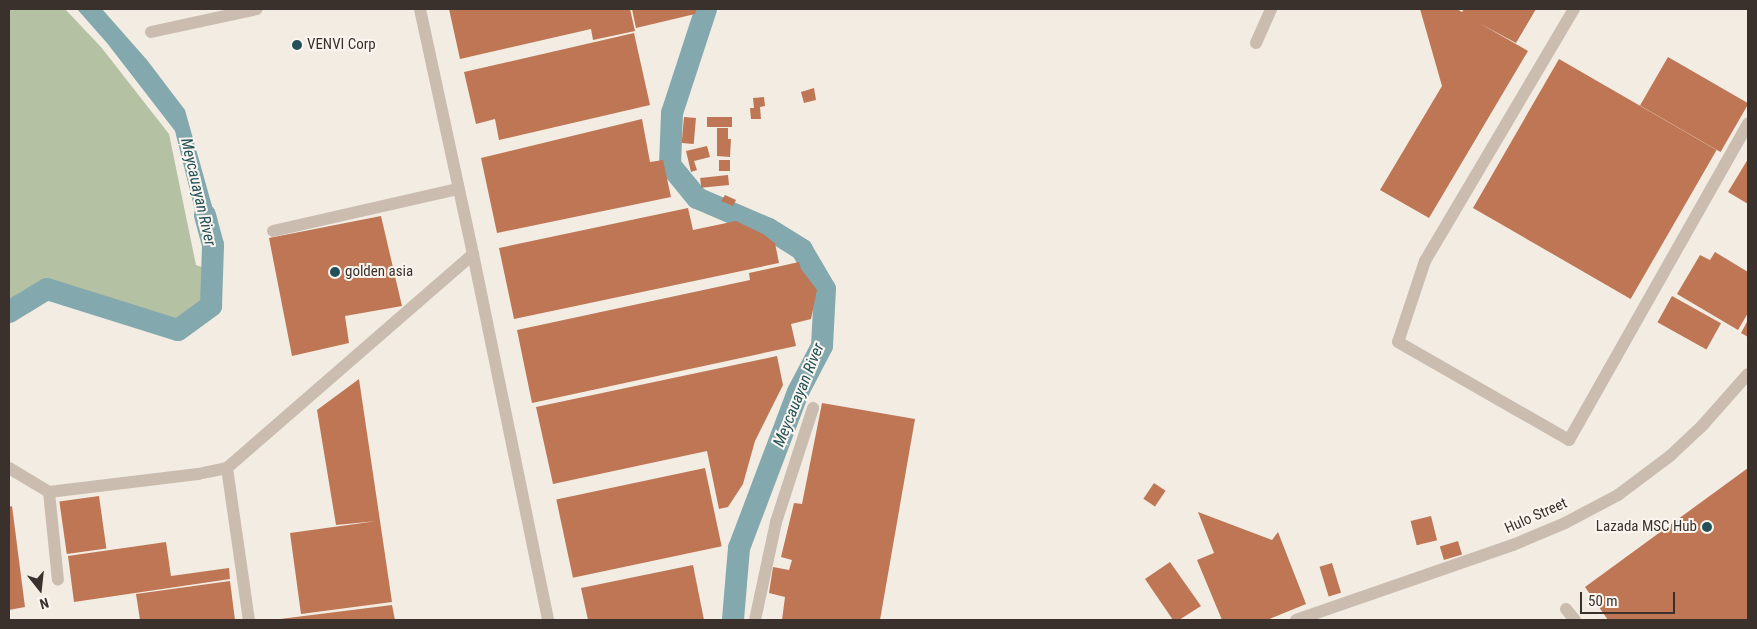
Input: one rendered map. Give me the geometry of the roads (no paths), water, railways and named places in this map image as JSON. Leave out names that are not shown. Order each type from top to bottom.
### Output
[{"type":"street","points":[[151,32],[257,9]]},
{"type":"street","points":[[420,9],[473,254],[548,620]]},
{"type":"street","points":[[1256,43],[1271,9]]},
{"type":"street","points":[[1574,9],[1425,261],[1398,342],[1568,440],[1748,123]]},
{"type":"street","points":[[273,231],[458,189]]},
{"type":"street","points":[[9,468],[49,492],[198,474],[228,468],[473,254]]},
{"type":"street","name":"Hulo Street","points":[[1296,620],[1513,545],[1565,523],[1618,495],[1676,450],[1714,413],[1748,374]]},
{"type":"street","points":[[755,620],[776,522],[813,408]]},
{"type":"street","points":[[228,468],[249,620]]},
{"type":"street","points":[[49,492],[58,580]]},
{"type":"street","points":[[1566,608],[1575,620]]},
{"type":"water","points":[[77,9],[102,9],[147,60],[185,110],[223,245],[204,246],[175,131],[107,43]]},
{"type":"waterway","name":"Meycauayan River","points":[[706,9],[672,113],[670,165],[697,198],[769,229],[802,250],[825,289],[822,346],[798,392],[739,548],[733,620]]},
{"type":"waterway","name":"Meycauayan River","points":[[9,312],[47,289],[178,330],[211,306],[213,245],[205,215]]},
{"type":"place","name":"VENVI Corp","points":[[297,45]]},
{"type":"place","name":"golden asia","points":[[335,272]]},
{"type":"place","name":"Lazada MSC Hub","points":[[1707,527]]}]
